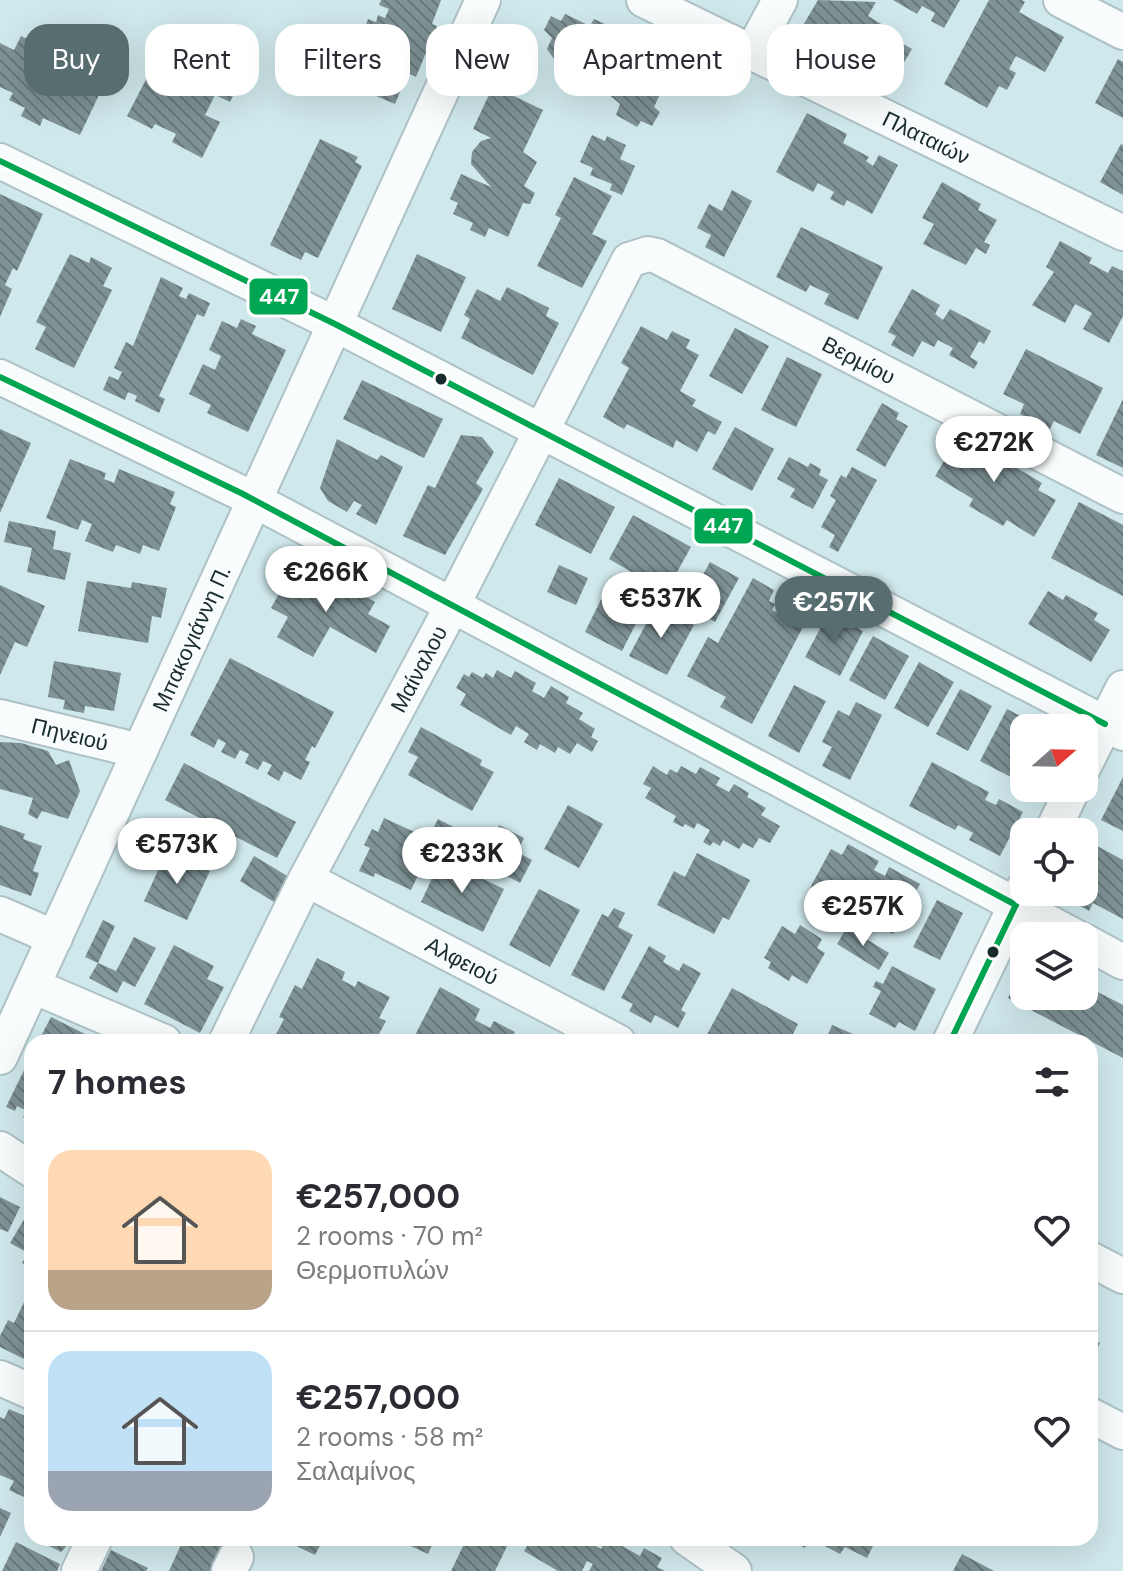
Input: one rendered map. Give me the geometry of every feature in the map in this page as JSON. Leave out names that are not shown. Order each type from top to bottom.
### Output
[{"type":"street","name":"Μπακογιάννη Π.","points":[[0,1057],[483,0]]},
{"type":"street","name":"Πλαταιών","points":[[644,0],[1123,233]]},
{"type":"street","points":[[752,52],[780,0]]},
{"type":"street","points":[[1061,0],[1123,32]]},
{"type":"street","points":[[0,161],[335,324],[1114,728]]},
{"type":"street","name":"Μαίναλου","points":[[230,1034],[306,879],[452,606],[623,266],[637,255]]},
{"type":"street","name":"Βερμίου","points":[[637,255],[657,256],[1123,496]]},
{"type":"street","points":[[0,377],[255,501],[452,606],[1010,892]]},
{"type":"street","points":[[1098,748],[1114,728],[1123,688]]},
{"type":"street","name":"Πηνειού","points":[[0,717],[140,751]]},
{"type":"street","name":"Αλφειού","points":[[306,879],[603,1034]]},
{"type":"street","points":[[954,1034],[1016,906]]},
{"type":"street","points":[[1032,906],[1055,922]]},
{"type":"street","points":[[0,914],[55,938]]},
{"type":"street","points":[[1098,949],[1123,962]]},
{"type":"street","points":[[33,986],[145,1034]]},
{"type":"street","points":[[0,1149],[24,1165]]},
{"type":"street","points":[[1098,1263],[1123,1276]]},
{"type":"street","points":[[0,1378],[24,1388]]},
{"type":"street","points":[[1098,1419],[1123,1432]]},
{"type":"street","points":[[79,1571],[91,1546]]},
{"type":"street","points":[[700,1549],[734,1571]]},
{"type":"building","points":[[381,0],[441,0],[432,24],[426,24],[426,53],[416,77],[410,74],[410,24],[366,24],[368,19],[376,22],[378,15],[385,18],[389,9],[379,5]]},
{"type":"building","points":[[818,0],[876,2],[868,16],[881,24],[804,24]]},
{"type":"building","points":[[893,0],[960,0],[944,28],[931,21],[935,13],[922,6],[917,14]]},
{"type":"building","points":[[989,0],[1022,0],[1025,2],[1019,12],[1064,37],[1045,72],[1016,56],[1009,69],[1016,73],[1007,90],[999,86],[987,108],[944,84]]},
{"type":"building","points":[[565,14],[586,24],[554,24],[554,59],[547,49],[552,38],[544,30],[551,16],[561,21]]},
{"type":"building","points":[[21,36],[24,38],[24,96],[98,96],[80,135],[43,118],[40,126],[21,116],[25,108],[9,100],[13,93],[0,87],[0,43],[14,50]]},
{"type":"building","points":[[904,44],[912,49],[904,63]]},
{"type":"building","points":[[1118,59],[1123,62],[1123,118],[1095,103]]},
{"type":"building","points":[[145,81],[145,96],[214,96],[205,115],[220,122],[202,158],[172,142],[176,134],[155,124],[152,129],[127,116]]},
{"type":"building","points":[[217,96],[233,96],[230,102]]},
{"type":"building","points":[[376,96],[398,96],[395,104]]},
{"type":"building","points":[[488,96],[514,96],[543,110],[523,152],[537,162],[524,186],[535,193],[530,204],[523,203],[508,237],[489,228],[485,237],[470,230],[473,223],[453,214],[458,203],[450,199],[461,174],[491,187],[471,164],[472,152],[481,141],[491,138],[473,129]]},
{"type":"building","points":[[611,96],[659,96],[654,107],[660,112],[652,126],[641,121],[637,127],[616,115],[620,104]]},
{"type":"building","points":[[807,113],[847,134],[843,143],[869,157],[866,161],[873,166],[879,155],[898,165],[872,214],[847,200],[844,206],[830,199],[834,192],[818,183],[813,192],[776,172]]},
{"type":"building","points":[[592,135],[605,141],[607,136],[626,145],[620,159],[635,166],[622,195],[610,190],[612,184],[590,175],[593,168],[580,162]]},
{"type":"building","points":[[320,139],[358,157],[355,162],[362,166],[318,258],[305,252],[301,260],[270,245]]},
{"type":"building","points":[[1123,145],[1123,195],[1100,182]]},
{"type":"building","points":[[574,177],[612,196],[592,234],[607,241],[582,288],[537,266],[561,218],[555,215]]},
{"type":"building","points":[[942,182],[981,204],[978,210],[997,220],[984,242],[990,245],[986,254],[976,248],[966,265],[923,244],[934,224],[922,218]]},
{"type":"building","points":[[732,190],[752,201],[724,257],[705,247],[711,235],[697,228],[709,204],[722,211]]},
{"type":"building","points":[[0,194],[43,214],[17,271],[13,268],[5,285],[12,289],[0,317]]},
{"type":"building","points":[[801,227],[883,267],[858,320],[824,304],[829,294],[810,285],[806,292],[776,277]]},
{"type":"building","points":[[1060,241],[1092,258],[1089,263],[1108,273],[1112,266],[1123,271],[1123,316],[1109,343],[1083,329],[1092,313],[1075,304],[1065,323],[1032,305],[1054,272],[1046,267]]},
{"type":"building","points":[[70,254],[89,263],[91,257],[112,268],[103,286],[112,290],[74,368],[35,349],[46,327],[36,322]]},
{"type":"building","points":[[417,254],[466,277],[441,332],[392,309]]},
{"type":"building","points":[[161,277],[183,288],[179,296],[186,299],[189,293],[210,303],[204,317],[197,314],[159,396],[165,399],[159,413],[135,401],[137,396],[128,392],[125,400],[103,390],[109,376],[118,380],[122,372],[114,368],[126,342],[133,346]]},
{"type":"building","points":[[507,287],[549,308],[546,316],[559,323],[533,375],[461,338],[470,319],[464,315],[477,289],[500,301]]},
{"type":"building","points":[[912,289],[940,305],[935,314],[943,320],[950,309],[991,331],[984,344],[979,341],[970,357],[978,362],[974,369],[949,355],[953,348],[938,340],[934,347],[922,341],[913,357],[891,345],[896,336],[888,332]]},
{"type":"building","points":[[241,319],[256,326],[252,334],[286,350],[248,432],[207,413],[211,405],[189,394],[203,364],[215,370],[221,356],[209,350],[222,321],[237,328]]},
{"type":"building","points":[[641,326],[667,340],[672,331],[690,340],[686,348],[699,355],[680,391],[696,400],[692,406],[722,422],[715,435],[708,431],[697,452],[676,440],[673,448],[627,424],[624,429],[603,417],[629,368],[621,363]]},
{"type":"building","points":[[735,328],[769,346],[742,394],[709,376]]},
{"type":"building","points":[[1026,349],[1103,388],[1080,434],[1054,421],[1050,429],[1020,414],[1024,404],[1003,394]]},
{"type":"building","points":[[787,357],[822,374],[796,427],[761,410]]},
{"type":"building","points":[[362,380],[443,419],[424,458],[343,419]]},
{"type":"building","points":[[1123,399],[1123,468],[1096,455]]},
{"type":"building","points":[[882,403],[899,413],[896,419],[908,426],[885,467],[856,450]]},
{"type":"building","points":[[945,425],[1042,483],[1038,490],[1056,500],[1034,537],[1007,520],[1003,526],[969,506],[973,499],[935,476],[953,446],[938,437]]},
{"type":"building","points":[[735,427],[774,449],[752,491],[712,469]]},
{"type":"building","points":[[0,429],[31,443],[0,513]]},
{"type":"building","points":[[461,435],[482,437],[494,452],[476,483],[483,489],[445,555],[403,536],[428,485],[435,488]]},
{"type":"building","points":[[337,439],[377,460],[381,455],[403,467],[376,525],[356,514],[362,505],[354,501],[347,512],[328,501],[320,488]]},
{"type":"building","points":[[789,457],[808,467],[810,463],[821,469],[819,475],[828,480],[813,509],[790,497],[795,489],[777,479]]},
{"type":"building","points":[[70,459],[106,473],[104,479],[114,483],[119,469],[175,492],[170,504],[176,507],[159,551],[143,545],[140,554],[116,545],[113,552],[85,541],[92,524],[82,520],[78,530],[46,518]]},
{"type":"building","points":[[852,467],[877,480],[838,552],[829,547],[835,535],[821,527],[836,500],[830,496],[841,475],[846,478]]},
{"type":"building","points":[[559,478],[615,507],[591,554],[535,525]]},
{"type":"building","points":[[1079,502],[1123,525],[1123,596],[1051,558]]},
{"type":"building","points":[[633,515],[691,547],[666,592],[609,559]]},
{"type":"building","points":[[9,521],[56,531],[53,549],[71,553],[65,580],[27,572],[32,548],[4,542]]},
{"type":"building","points":[[710,562],[739,578],[715,622],[686,606]]},
{"type":"building","points":[[559,565],[588,578],[576,605],[547,592]]},
{"type":"building","points":[[294,567],[331,588],[336,580],[375,602],[368,614],[390,626],[376,653],[330,627],[313,657],[277,637],[288,617],[271,608]]},
{"type":"building","points":[[753,578],[774,590],[769,601],[775,604],[772,610],[803,627],[752,724],[720,707],[726,697],[687,676],[708,637],[718,643]]},
{"type":"building","points":[[87,581],[131,588],[132,582],[167,588],[161,618],[152,616],[148,643],[78,631]]},
{"type":"building","points":[[610,581],[648,600],[622,651],[585,632]]},
{"type":"building","points":[[0,585],[45,606],[27,647],[15,642],[0,675]]},
{"type":"building","points":[[1048,591],[1063,600],[1066,595],[1098,613],[1094,620],[1110,630],[1091,662],[1028,624]]},
{"type":"building","points":[[656,605],[694,625],[667,675],[629,656]]},
{"type":"building","points":[[829,612],[863,631],[840,676],[805,657]]},
{"type":"building","points":[[873,636],[909,656],[885,700],[849,680]]},
{"type":"building","points":[[230,658],[334,712],[305,760],[310,762],[301,780],[284,771],[279,781],[267,774],[272,765],[263,761],[258,770],[245,763],[249,754],[240,750],[235,759],[221,752],[226,743],[218,739],[214,748],[190,735]]},
{"type":"building","points":[[54,661],[121,673],[114,711],[85,706],[84,713],[63,709],[65,700],[48,697]]},
{"type":"building","points":[[919,662],[954,682],[928,727],[894,708]]},
{"type":"building","points":[[497,670],[511,678],[515,671],[536,683],[532,691],[544,698],[551,686],[569,697],[566,703],[583,713],[579,719],[595,729],[591,737],[598,741],[592,752],[577,743],[570,754],[558,747],[555,753],[540,744],[537,750],[524,742],[529,734],[516,726],[511,735],[460,705],[466,694],[456,688],[464,674],[469,677],[472,672],[483,678],[486,673],[493,678]]},
{"type":"building","points":[[794,685],[826,701],[799,753],[768,736]]},
{"type":"building","points":[[960,689],[992,706],[968,751],[936,734]]},
{"type":"building","points":[[856,702],[882,715],[850,780],[822,766],[832,747],[822,742],[838,710],[849,716]]},
{"type":"building","points":[[1007,709],[1017,714],[1010,714],[1010,777],[980,761]]},
{"type":"building","points":[[421,727],[482,760],[480,765],[494,772],[472,811],[408,775],[418,757],[408,752]]},
{"type":"building","points":[[0,742],[21,743],[48,751],[56,765],[69,760],[80,791],[68,819],[42,811],[37,819],[28,814],[33,798],[0,789]]},
{"type":"building","points":[[932,762],[989,792],[985,800],[996,805],[999,799],[1023,812],[1020,818],[1010,818],[1010,837],[1000,856],[969,840],[973,833],[958,825],[955,830],[909,806]]},
{"type":"building","points":[[184,763],[296,822],[277,858],[165,800]]},
{"type":"building","points":[[653,766],[667,775],[670,769],[677,773],[681,766],[696,774],[700,767],[720,778],[716,785],[729,792],[734,784],[749,793],[747,797],[766,808],[761,815],[780,826],[770,843],[759,838],[753,848],[743,843],[739,849],[723,840],[720,846],[713,842],[710,846],[703,842],[710,830],[697,823],[694,829],[685,824],[683,827],[673,822],[676,816],[645,798],[651,788],[643,784]]},
{"type":"building","points":[[1123,777],[1123,831],[1101,820]]},
{"type":"building","points":[[568,805],[603,824],[579,868],[544,849]]},
{"type":"building","points":[[384,818],[423,836],[414,855],[425,861],[411,890],[375,873],[374,877],[359,871],[370,848],[364,845],[372,829],[378,832]]},
{"type":"building","points":[[438,819],[465,833],[455,852],[428,838]]},
{"type":"building","points":[[0,825],[25,834],[23,839],[42,846],[33,871],[39,873],[31,896],[0,885]]},
{"type":"building","points":[[499,825],[524,838],[517,852],[532,860],[520,883],[480,861]]},
{"type":"building","points":[[848,844],[879,861],[874,870],[885,876],[889,867],[920,884],[893,934],[810,888],[831,849],[842,855]]},
{"type":"building","points":[[1098,847],[1123,860],[1123,919],[1098,906]]},
{"type":"building","points":[[167,851],[210,871],[187,920],[144,901]]},
{"type":"building","points":[[697,853],[750,880],[729,920],[723,917],[714,934],[657,905],[674,871],[685,877]]},
{"type":"building","points":[[254,856],[289,877],[274,902],[240,881]]},
{"type":"building","points":[[441,859],[504,889],[483,932],[421,902]]},
{"type":"building","points":[[539,889],[580,910],[550,967],[509,945]]},
{"type":"building","points":[[937,900],[963,913],[940,960],[913,947]]},
{"type":"building","points":[[614,908],[625,913],[618,927],[633,935],[604,991],[571,975],[602,914],[608,917]]},
{"type":"building","points":[[103,920],[115,926],[98,963],[85,957]]},
{"type":"building","points":[[800,925],[822,939],[817,948],[825,953],[807,984],[792,975],[789,981],[768,968],[771,962],[764,958],[782,926],[795,934]]},
{"type":"building","points":[[847,927],[889,953],[879,970],[837,944]]},
{"type":"building","points":[[134,937],[156,948],[135,987],[123,981],[117,993],[89,978],[98,963],[116,971]]},
{"type":"building","points":[[174,945],[214,966],[207,979],[224,987],[200,1033],[144,1004]]},
{"type":"building","points":[[649,946],[666,956],[663,962],[679,971],[683,963],[701,973],[681,1010],[686,1013],[678,1028],[655,1015],[651,1023],[629,1011],[633,1004],[621,998]]},
{"type":"building","points":[[317,958],[345,972],[342,980],[355,987],[358,981],[390,997],[379,1018],[386,1021],[379,1034],[276,1034],[284,1019],[279,1017],[295,985],[302,989]]},
{"type":"building","points":[[892,966],[936,989],[915,1031],[899,1022],[895,1028],[869,1014],[881,991],[873,987],[876,981],[883,984]]},
{"type":"building","points":[[440,987],[480,1009],[475,1020],[490,1028],[494,1021],[515,1032],[514,1034],[416,1034]]},
{"type":"building","points":[[732,988],[798,1024],[793,1034],[707,1034]]},
{"type":"building","points":[[1098,992],[1123,1005],[1123,1058],[1098,1045],[1098,1034],[1077,1034],[1031,1010],[1098,1010]]},
{"type":"building","points":[[51,1017],[85,1034],[42,1034]]},
{"type":"building","points":[[832,1025],[853,1034],[828,1034]]},
{"type":"building","points":[[24,1070],[24,1110],[17,1106],[15,1111],[6,1107]]},
{"type":"building","points":[[0,1197],[20,1207],[8,1232],[0,1229]]},
{"type":"building","points":[[24,1219],[24,1251],[10,1243]]},
{"type":"building","points":[[24,1302],[24,1359],[0,1347],[0,1336],[8,1320],[14,1323]]},
{"type":"building","points":[[9,1409],[24,1416],[24,1497],[9,1490],[14,1481],[0,1475],[0,1417],[4,1419]]},
{"type":"building","points":[[0,1508],[11,1513],[0,1537]]},
{"type":"building","points":[[16,1542],[60,1564],[57,1571],[2,1571]]},
{"type":"building","points":[[49,1546],[67,1546],[61,1552]]},
{"type":"building","points":[[180,1546],[226,1546],[232,1549],[221,1571],[169,1571]]},
{"type":"building","points":[[296,1546],[320,1546],[315,1555]]},
{"type":"building","points":[[411,1546],[432,1546],[428,1554]]},
{"type":"building","points":[[463,1546],[507,1546],[495,1571],[451,1571]]},
{"type":"building","points":[[527,1546],[596,1546],[601,1549],[603,1546],[622,1546],[640,1556],[644,1548],[662,1558],[657,1567],[665,1571],[589,1571],[593,1564],[587,1561],[582,1571],[558,1571],[524,1551]]},
{"type":"building","points":[[825,1546],[873,1546],[867,1558],[845,1547],[840,1554]]},
{"type":"building","points":[[111,1550],[148,1568],[146,1571],[101,1571]]},
{"type":"building","points":[[962,1554],[994,1571],[953,1571]]},
{"type":"transit line","name":"447","points":[[0,161],[335,324],[1105,724]]},
{"type":"transit line","name":"447","points":[[0,377],[241,493],[1010,902]]},
{"type":"transit line","name":"447","points":[[954,1034],[1015,906]]}]
